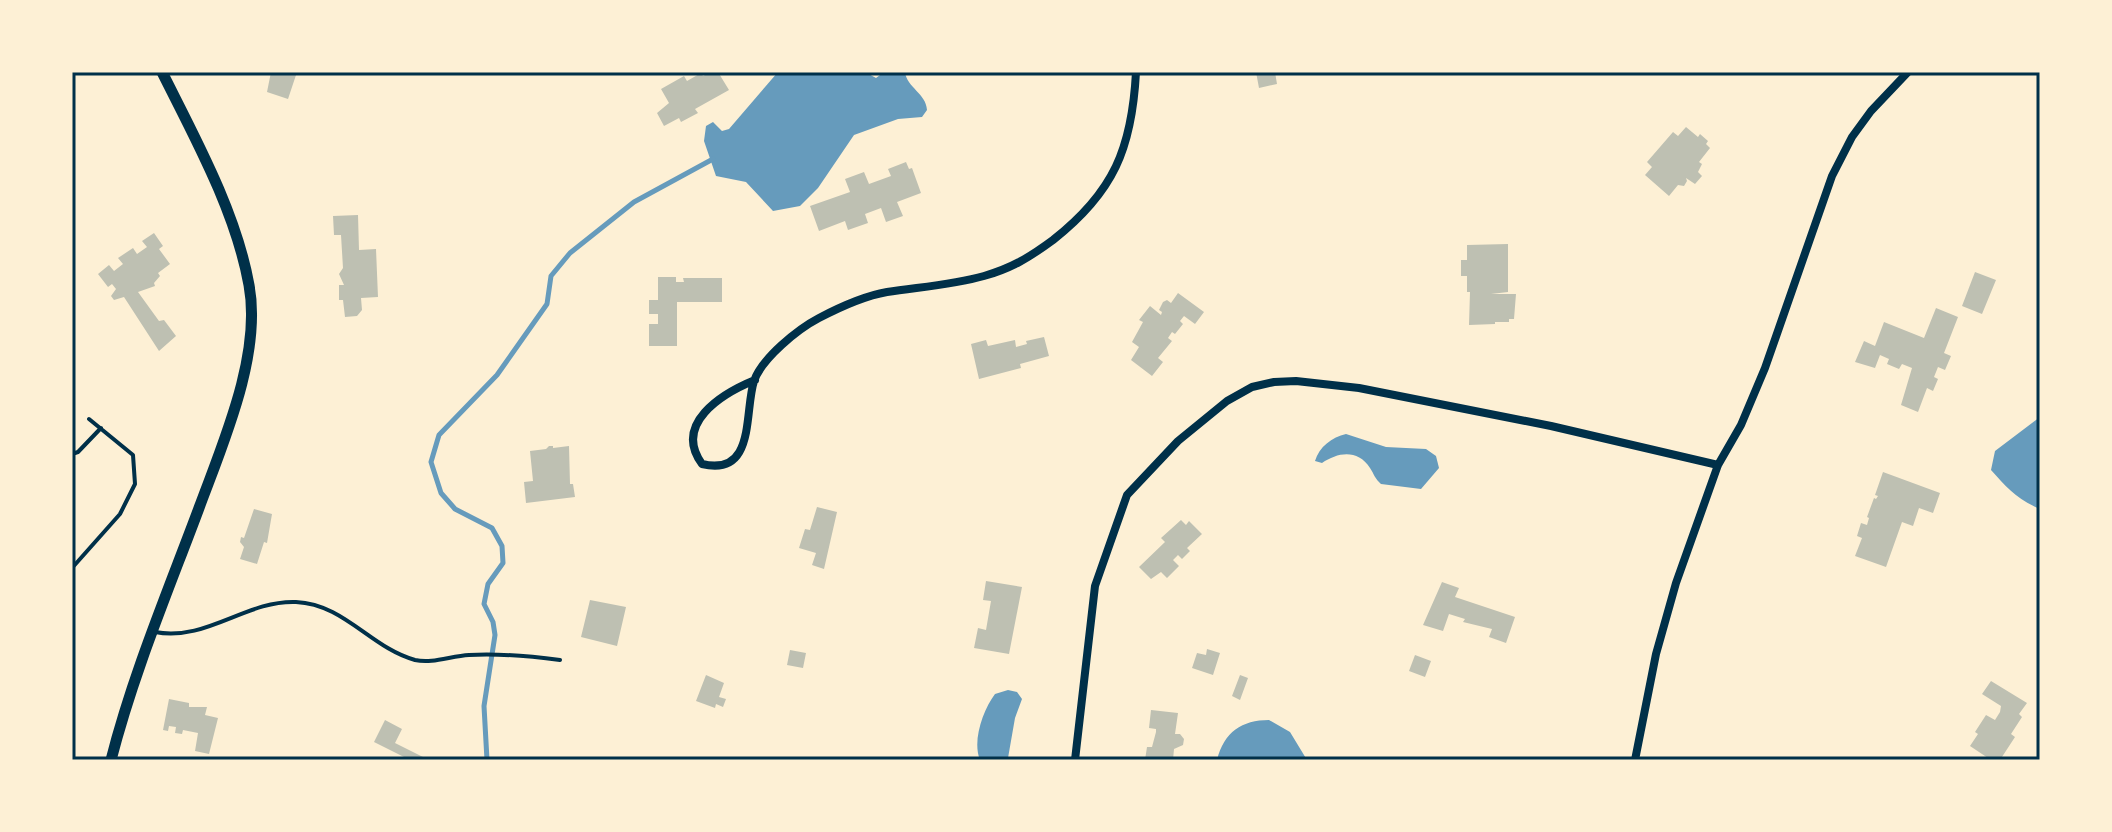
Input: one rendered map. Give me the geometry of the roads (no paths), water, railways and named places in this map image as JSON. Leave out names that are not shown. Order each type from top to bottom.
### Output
[{"type":"street","points":[[111,760],[120,724],[226,434],[250,350],[250,287],[235,233],[196,139],[162,72]]},
{"type":"street","points":[[755,380],[732,389],[696,423],[692,442],[694,454],[702,464],[716,467],[729,463],[739,452],[750,419],[755,380],[776,350],[815,320],[845,305],[884,292],[983,277],[1023,262],[1075,222],[1111,180],[1134,106],[1136,72]]},
{"type":"street","points":[[1635,760],[1656,654],[1676,583],[1718,465],[1741,425],[1761,380],[1832,176],[1858,128],[1908,72]]},
{"type":"street","points":[[1075,760],[1095,586],[1127,495],[1178,441],[1227,401],[1252,387],[1296,381],[1359,388],[1551,426],[1718,465]]},
{"type":"lane","points":[[72,568],[120,514],[135,484],[133,455],[89,419]]},
{"type":"lane","points":[[72,454],[78,452],[101,428]]},
{"type":"lane","points":[[153,632],[190,634],[262,607],[301,602],[338,614],[396,654],[417,661],[501,654],[560,660]]},
{"type":"water","points":[[778,72],[865,72],[876,78],[884,72],[905,72],[927,110],[922,117],[898,119],[854,135],[818,188],[800,206],[773,211],[746,182],[716,176],[704,141],[706,126],[713,122],[722,131],[729,129]]},
{"type":"water","points":[[2040,417],[2040,509],[2013,492],[1991,470],[1995,451]]},
{"type":"water","points":[[1346,434],[1386,447],[1426,449],[1436,456],[1439,468],[1421,489],[1381,484],[1365,462],[1354,455],[1335,456],[1322,463],[1315,461],[1327,443]]},
{"type":"water","points":[[1008,690],[1017,692],[1022,699],[1015,718],[1008,758],[980,760],[978,735],[986,708],[995,694]]},
{"type":"water","points":[[1269,720],[1290,732],[1307,760],[1217,760],[1229,735],[1250,722]]},
{"type":"waterway","points":[[487,760],[484,706],[495,635],[493,622],[484,604],[488,584],[503,563],[502,546],[492,528],[455,509],[441,493],[431,462],[439,435],[497,375],[547,304],[551,276],[570,253],[634,202],[713,159]]}]
